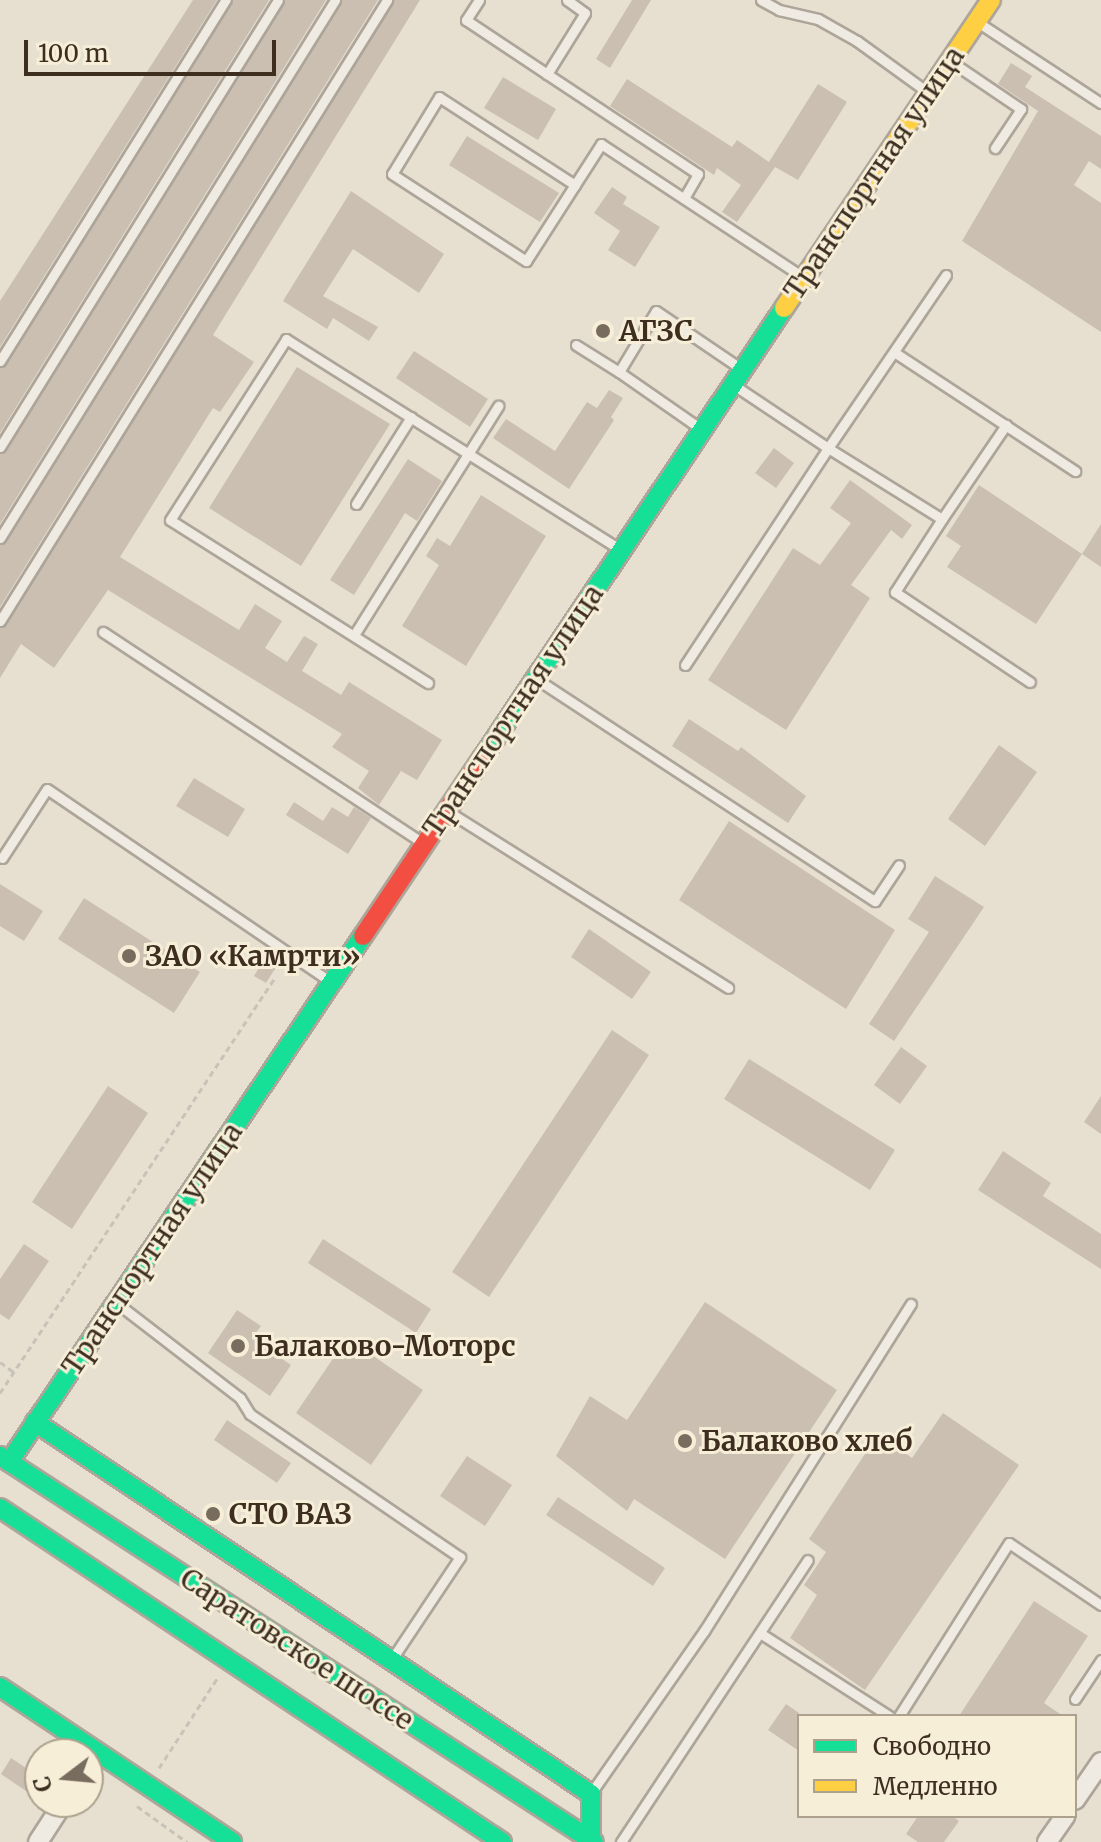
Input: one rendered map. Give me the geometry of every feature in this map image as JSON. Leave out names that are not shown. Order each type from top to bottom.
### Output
[{"type":"main road","name":"Транспортная улица","points":[[3,1464],[116,1302],[991,0]]},
{"type":"main road","points":[[35,1422],[591,1794],[591,1841]]},
{"type":"main road","name":"Саратовское шоссе","points":[[3,1464],[591,1841]]},
{"type":"main road","name":"Саратовское шоссе","points":[[0,1508],[502,1842]]},
{"type":"main road","points":[[0,1687],[66,1738]]},
{"type":"main road","points":[[104,1766],[232,1842]]},
{"type":"street","points":[[1077,1798],[1096,1782],[1101,1762]]},
{"type":"street","points":[[38,1842],[54,1818]]},
{"type":"street","points":[[1047,1842],[1064,1818]]},
{"type":"lane","points":[[0,361],[226,0]]},
{"type":"lane","points":[[0,447],[278,0]]},
{"type":"lane","points":[[0,538],[335,0]]},
{"type":"lane","points":[[0,621],[387,0]]},
{"type":"lane","points":[[479,0],[466,20],[698,174],[684,198]]},
{"type":"lane","points":[[547,74],[585,13],[567,0]]},
{"type":"lane","points":[[761,0],[779,10],[818,19],[857,41],[928,93]]},
{"type":"lane","points":[[976,22],[1101,103]]},
{"type":"lane","points":[[950,61],[1021,109],[995,148]]},
{"type":"lane","points":[[575,185],[439,97],[392,174],[526,261],[575,185],[601,144],[804,278]]},
{"type":"lane","points":[[685,665],[946,275]]},
{"type":"lane","points":[[619,372],[656,311],[828,448],[942,519]]},
{"type":"lane","points":[[428,683],[170,520],[286,339],[621,550]]},
{"type":"lane","points":[[576,345],[702,430]]},
{"type":"lane","points":[[894,352],[1075,471]]},
{"type":"lane","points":[[354,635],[498,406]]},
{"type":"lane","points":[[356,504],[411,417]]},
{"type":"lane","points":[[1006,425],[895,592],[1030,682]]},
{"type":"lane","points":[[103,632],[424,843]]},
{"type":"lane","points":[[535,678],[875,901],[899,865]]},
{"type":"lane","points":[[2,858],[47,789],[331,982]]},
{"type":"lane","points":[[447,810],[728,988]]},
{"type":"lane","points":[[116,1302],[240,1398],[250,1414],[460,1557],[392,1660]]},
{"type":"lane","points":[[591,1794],[704,1631],[911,1304]]},
{"type":"lane","points":[[900,1714],[1009,1543],[1101,1605]]},
{"type":"lane","points":[[621,1842],[763,1635],[808,1560]]},
{"type":"lane","points":[[763,1635],[886,1714]]},
{"type":"lane","points":[[1075,1699],[1101,1660]]},
{"type":"path","points":[[0,1393],[276,976]]},
{"type":"path","points":[[0,1362],[14,1372]]},
{"type":"path","points":[[175,1742],[218,1677]]},
{"type":"path","points":[[136,1808],[187,1842]]},
{"type":"building","points":[[193,0],[217,0],[0,347],[0,301]]},
{"type":"building","points":[[233,0],[269,0],[0,433],[0,368]]},
{"type":"building","points":[[285,0],[326,0],[0,524],[0,454]]},
{"type":"building","points":[[342,0],[378,0],[0,607],[0,545]]},
{"type":"building","points":[[394,0],[420,0],[213,335],[254,362],[220,412],[213,408],[120,557],[239,630],[255,604],[282,621],[265,648],[287,662],[304,636],[318,644],[302,671],[341,695],[349,682],[442,740],[417,780],[401,771],[379,805],[358,788],[369,771],[332,747],[342,734],[108,590],[54,668],[21,644],[0,678],[0,628]]},
{"type":"building","points":[[632,0],[651,0],[610,68],[596,59]]},
{"type":"building","points":[[1011,63],[1032,76],[1025,87],[1101,136],[1101,169],[1089,161],[1074,185],[1101,203],[1101,332],[962,241],[1038,111],[998,84]]},
{"type":"building","points":[[503,77],[556,109],[538,140],[484,108]]},
{"type":"building","points":[[627,79],[732,147],[737,140],[769,162],[818,84],[847,102],[798,180],[775,167],[737,222],[722,212],[741,185],[717,168],[714,175],[610,106]]},
{"type":"building","points":[[467,136],[559,193],[540,222],[449,165]]},
{"type":"building","points":[[612,187],[627,197],[623,204],[660,227],[635,267],[608,250],[620,231],[594,213]]},
{"type":"building","points":[[351,191],[444,254],[419,293],[353,249],[323,296],[378,327],[369,341],[333,318],[327,329],[283,301]]},
{"type":"building","points":[[414,351],[488,399],[470,427],[396,378]]},
{"type":"building","points":[[297,367],[390,424],[301,566],[209,508]]},
{"type":"building","points":[[609,390],[623,398],[611,417],[614,420],[569,489],[493,438],[506,419],[555,451],[587,402],[597,408]]},
{"type":"building","points":[[774,448],[794,463],[776,488],[755,473]]},
{"type":"building","points":[[408,459],[442,481],[417,521],[405,513],[354,595],[330,580]]},
{"type":"building","points":[[850,480],[912,525],[902,539],[891,530],[851,585],[870,598],[786,730],[708,680],[793,548],[820,565],[851,523],[830,508]]},
{"type":"building","points":[[979,485],[1082,554],[1036,624],[947,567],[961,546],[946,536]]},
{"type":"building","points":[[481,495],[546,536],[466,666],[402,626],[439,565],[426,556],[437,538],[450,546]]},
{"type":"building","points":[[1101,524],[1101,567],[1082,554]]},
{"type":"building","points":[[689,719],[738,751],[741,747],[806,796],[788,823],[672,746]]},
{"type":"building","points":[[999,745],[1037,772],[985,846],[948,819]]},
{"type":"building","points":[[194,778],[245,809],[228,837],[176,806]]},
{"type":"building","points":[[294,802],[323,821],[332,807],[348,817],[354,807],[371,818],[348,854],[286,815]]},
{"type":"building","points":[[729,821],[895,930],[846,1009],[679,900]]},
{"type":"building","points":[[935,876],[984,907],[894,1041],[869,1024],[929,932],[908,919]]},
{"type":"building","points":[[0,884],[43,911],[24,941],[0,926]]},
{"type":"building","name":"ЗАО «Камрти»","points":[[84,898],[200,972],[174,1013],[58,939]]},
{"type":"building","points":[[589,929],[651,972],[632,999],[571,957]]},
{"type":"building","points":[[267,954],[280,961],[266,983],[254,976]]},
{"type":"building","points":[[612,1030],[649,1055],[489,1297],[452,1272]]},
{"type":"building","points":[[901,1047],[927,1066],[900,1104],[874,1085]]},
{"type":"building","points":[[749,1059],[895,1150],[870,1190],[724,1099]]},
{"type":"building","points":[[108,1086],[148,1113],[72,1229],[32,1202]]},
{"type":"building","points":[[1101,1096],[1101,1134],[1084,1122]]},
{"type":"building","points":[[1003,1151],[1051,1183],[1043,1196],[1101,1234],[1101,1269],[978,1190]]},
{"type":"building","points":[[323,1239],[431,1309],[416,1333],[308,1263]]},
{"type":"building","points":[[24,1244],[49,1261],[9,1320],[0,1314],[0,1279]]},
{"type":"building","name":"Балаково хлеб","points":[[705,1302],[837,1390],[725,1559],[634,1499],[627,1511],[556,1456],[590,1396],[627,1420]]},
{"type":"building","name":"Балаково-Моторс","points":[[237,1310],[261,1326],[252,1338],[291,1365],[270,1396],[208,1353]]},
{"type":"building","points":[[347,1338],[423,1390],[371,1465],[296,1413]]},
{"type":"building","points":[[943,1413],[1019,1465],[865,1690],[790,1638],[817,1595],[804,1585],[826,1552],[809,1539],[878,1434],[912,1458]]},
{"type":"building","points":[[227,1420],[291,1463],[277,1483],[214,1440]]},
{"type":"building","points":[[467,1456],[512,1485],[485,1526],[440,1496]]},
{"type":"building","points":[[558,1497],[665,1568],[653,1586],[546,1515]]},
{"type":"building","points":[[1034,1601],[1088,1636],[1044,1703],[1060,1714],[960,1714]]},
{"type":"building","points":[[786,1704],[799,1713],[797,1750],[768,1730]]},
{"type":"building","points":[[11,1758],[24,1766],[24,1790],[1,1774]]},
{"type":"building","points":[[917,1818],[955,1818],[959,1821],[944,1842],[918,1842],[906,1834]]},
{"type":"traffic: fast","points":[[483,757],[784,308]]},
{"type":"traffic: fast","points":[[9,1462],[363,936]]},
{"type":"traffic: fast","points":[[35,1422],[591,1794],[591,1840]]},
{"type":"traffic: fast","points":[[0,1456],[594,1842]]},
{"type":"traffic: fast","points":[[0,1508],[502,1842]]},
{"type":"traffic: fast","points":[[0,1687],[232,1842]]},
{"type":"traffic: slow","points":[[784,308],[991,0]]},
{"type":"traffic: jam","points":[[363,936],[483,757]]},
{"type":"place","name":"АГЗС","points":[[603,331]]},
{"type":"place","name":"ЗАО «Камрти»","points":[[129,956]]},
{"type":"place","name":"Балаково-Моторс","points":[[238,1346]]},
{"type":"place","name":"Балаково хлеб","points":[[685,1441]]},
{"type":"place","name":"СТО ВАЗ","points":[[213,1514]]}]
